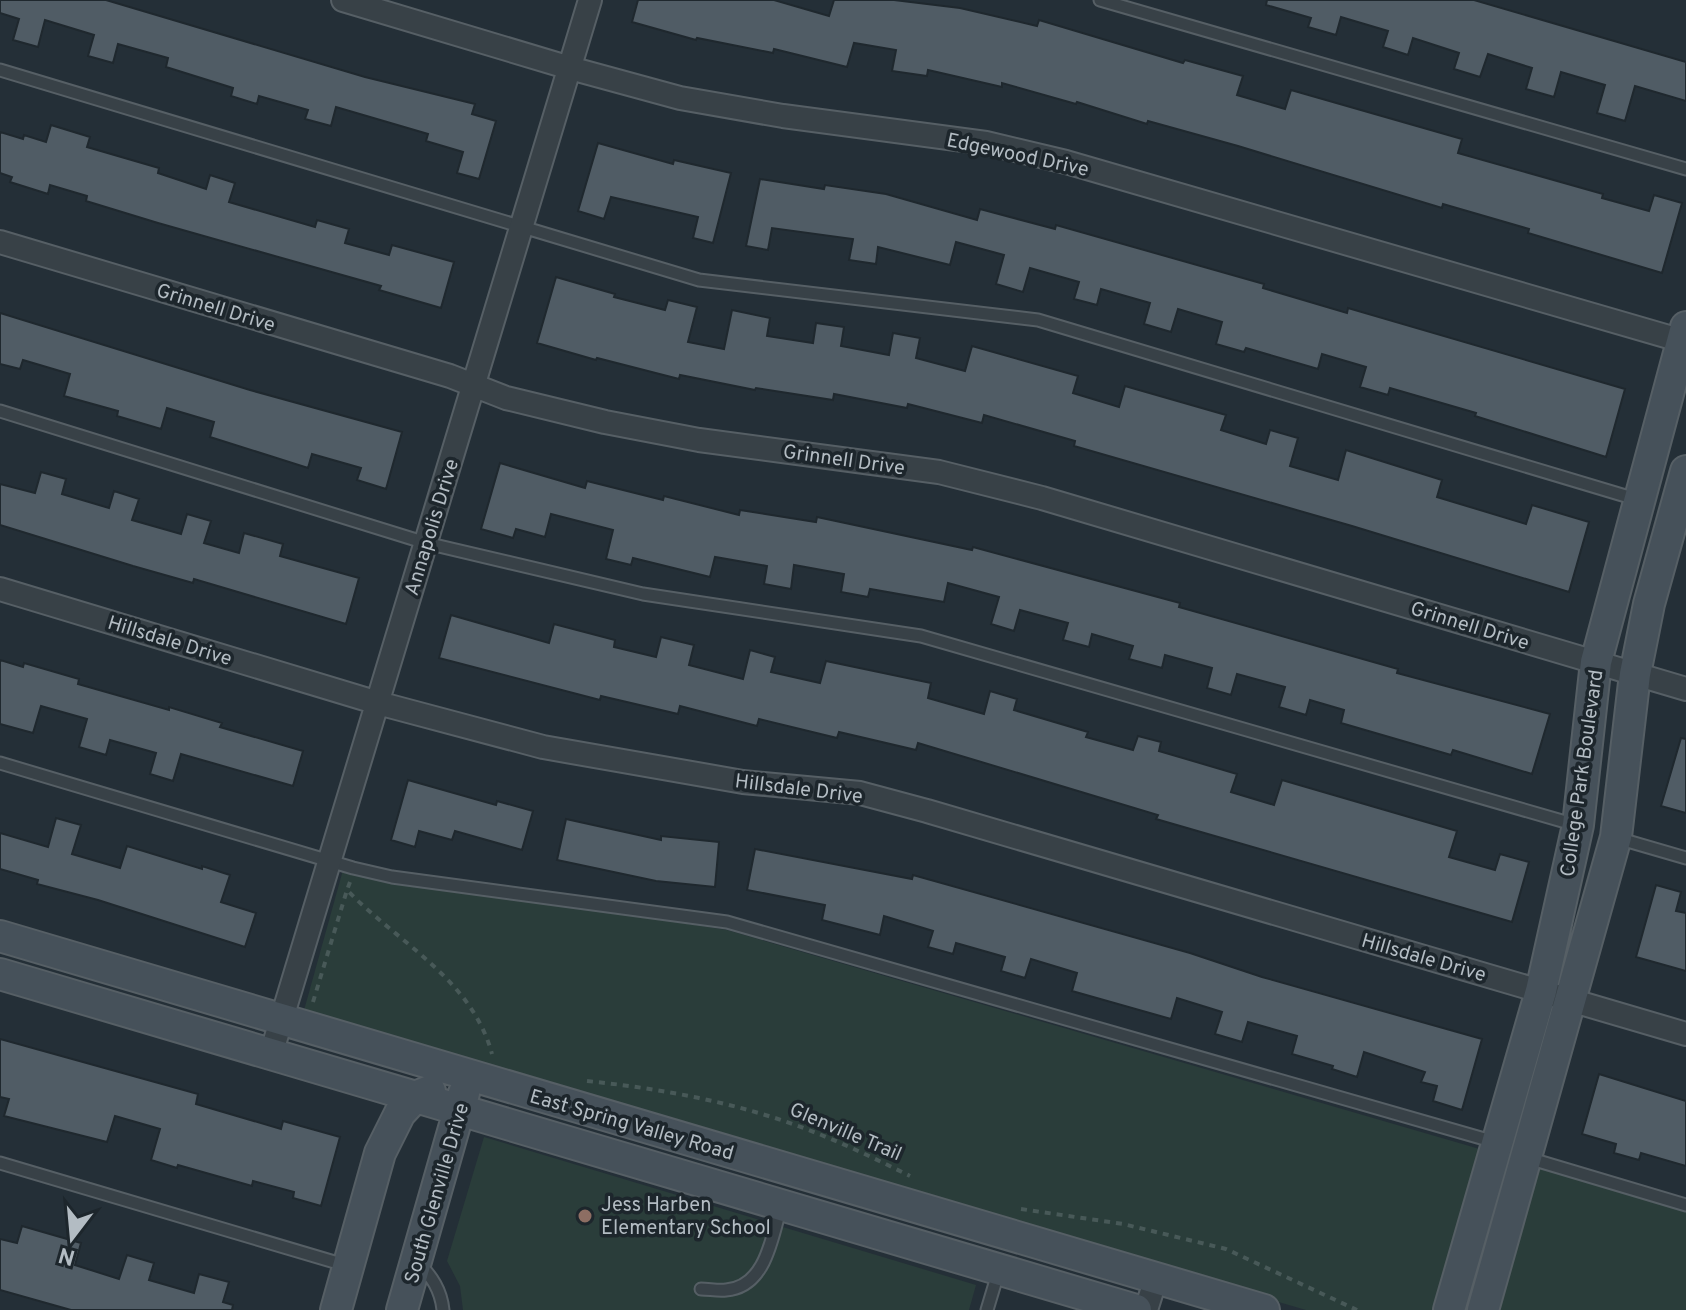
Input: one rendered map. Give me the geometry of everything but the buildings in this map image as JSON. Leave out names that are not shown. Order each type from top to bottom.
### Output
[{"type":"street","name":"Edgewood Drive","points":[[343,0],[680,98],[783,116],[986,143],[1066,162],[1685,337]]},
{"type":"street","name":"Annapolis Drive","points":[[271,1054],[590,0]]},
{"type":"street","name":"Grinnell Drive","points":[[0,242],[435,372],[506,398],[699,440],[939,472],[1042,498],[1686,689]]},
{"type":"street","name":"College Park Boulevard","points":[[1449,1310],[1541,991],[1578,825],[1596,662],[1685,337]]},
{"type":"street","name":"College Park Boulevard","points":[[1483,1310],[1616,837],[1635,674],[1649,604],[1679,521],[1686,471]]},
{"type":"street","name":"Hillsdale Drive","points":[[0,589],[378,703],[543,747],[743,782],[860,793],[1686,1034]]},
{"type":"street","name":"East Spring Valley Road","points":[[0,936],[282,1019],[480,1061],[1264,1310]]},
{"type":"street","name":"East Spring Valley Road","points":[[0,974],[1136,1310]]},
{"type":"street","name":"South Glenville Drive","points":[[415,1097],[480,1061]]},
{"type":"street","name":"South Glenville Drive","points":[[402,1310],[459,1111],[480,1061]]},
{"type":"street","points":[[336,1310],[380,1153],[400,1113],[415,1097]]},
{"type":"street","points":[[1146,1310],[1156,1278]]},
{"type":"lane","points":[[1100,0],[1686,169]]},
{"type":"lane","points":[[0,70],[699,280],[1038,320],[1639,500]]},
{"type":"lane","points":[[0,411],[426,543],[643,594],[921,636],[1578,825]]},
{"type":"lane","points":[[0,763],[392,877],[727,922],[1495,1143]]},
{"type":"lane","points":[[1616,837],[1686,858]]},
{"type":"lane","points":[[1527,1158],[1686,1205]]},
{"type":"lane","points":[[0,1163],[348,1266]]},
{"type":"lane","points":[[701,1289],[729,1291],[755,1277],[767,1254],[781,1206]]},
{"type":"lane","points":[[417,1260],[441,1295],[443,1310]]},
{"type":"lane","points":[[987,1310],[999,1270]]},
{"type":"path","points":[[313,1002],[353,868]]},
{"type":"path","points":[[347,890],[452,982],[470,1006],[489,1042],[480,1061]]},
{"type":"path","name":"Glenville Trail","points":[[584,1080],[663,1091],[765,1115],[823,1136],[912,1177]]},
{"type":"path","points":[[1012,1208],[1123,1224],[1226,1249],[1357,1310]]},
{"type":"green space","points":[[343,870],[727,930],[1686,1209],[1686,1310],[1306,1310],[303,1014]]},
{"type":"green space","name":"Jess Harben Elementary School","points":[[484,1137],[976,1285],[969,1310],[463,1310],[460,1286],[447,1261]]},
{"type":"place","name":"Jess Harben Elementary School","points":[[585,1216]]}]
